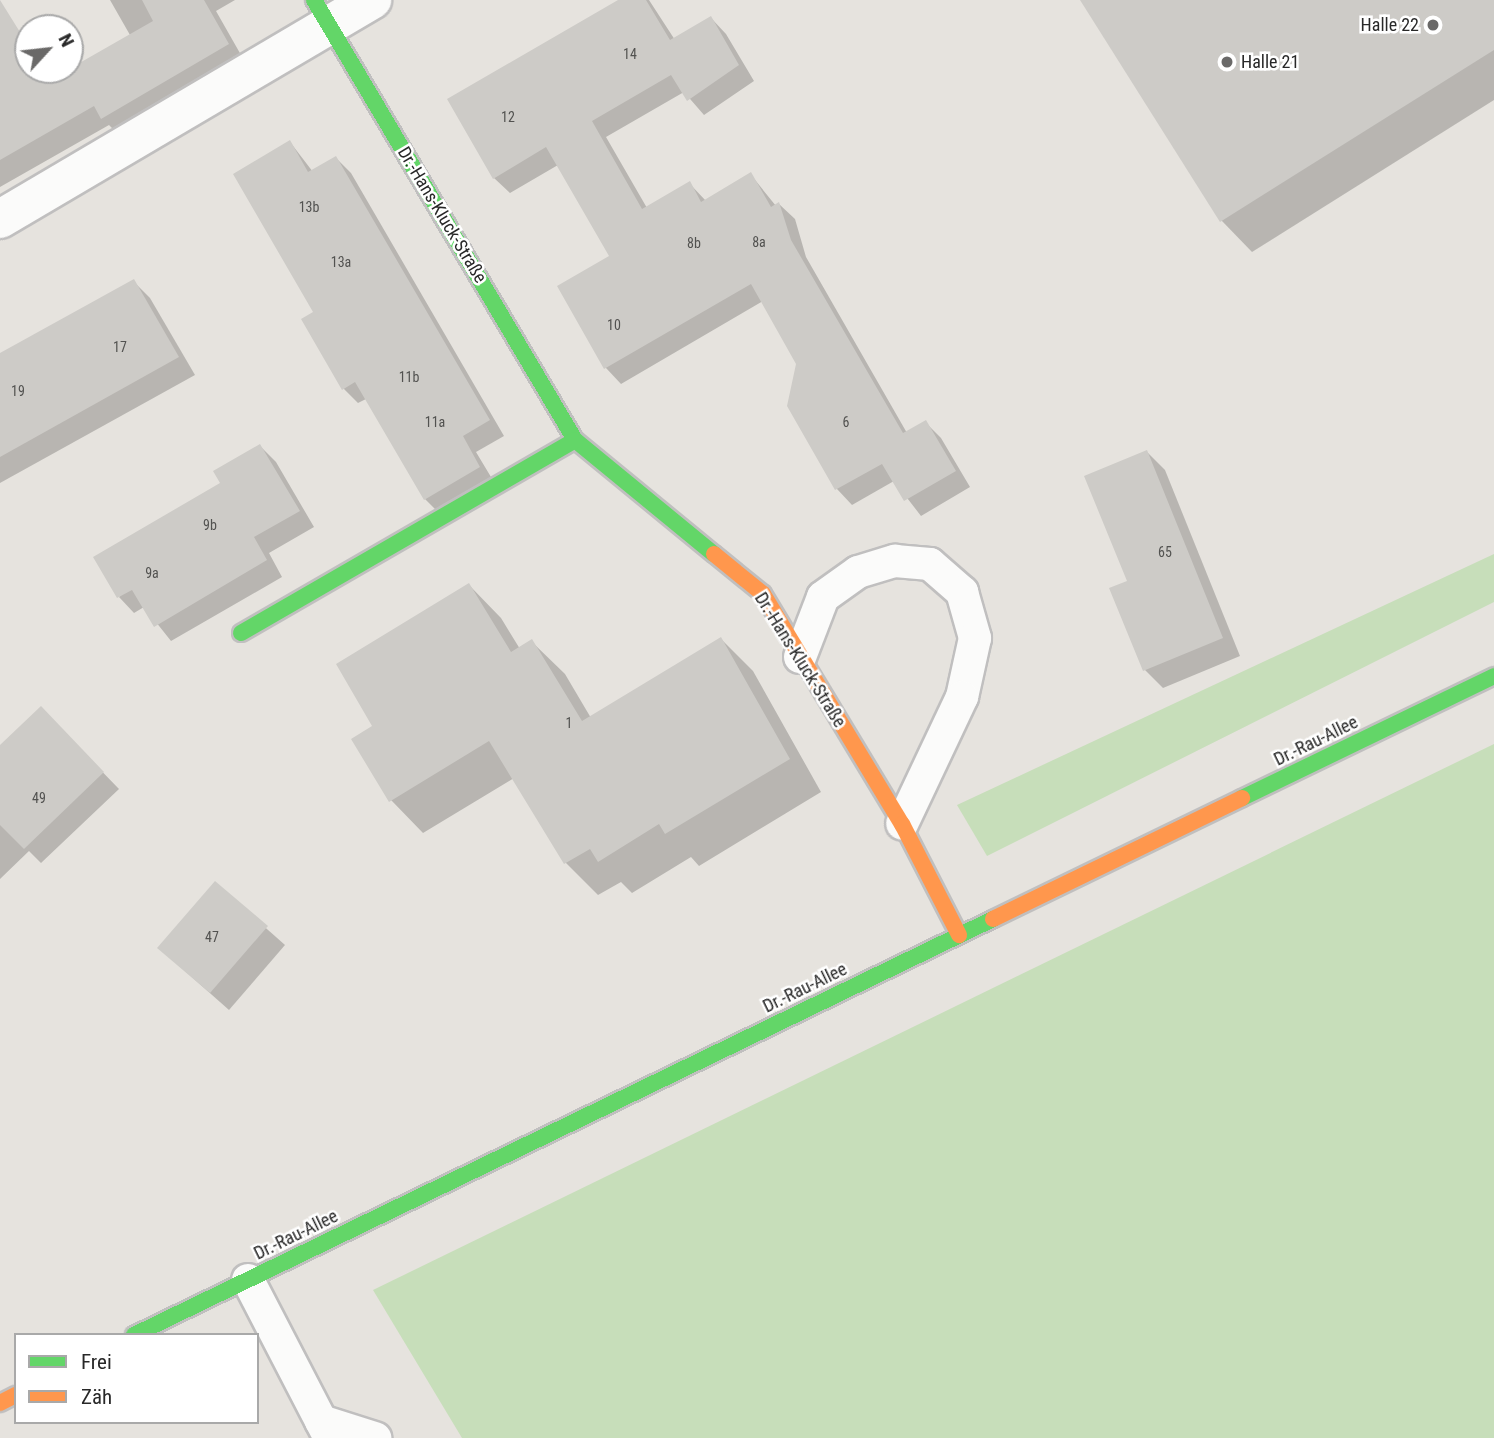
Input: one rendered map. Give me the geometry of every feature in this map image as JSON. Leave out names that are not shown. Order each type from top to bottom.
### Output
[{"type":"street","points":[[0,219],[322,13],[372,0]]},
{"type":"street","name":"Dr.-Hans-Kluck-Straße","points":[[322,13],[575,440],[763,594],[902,824],[958,934]]},
{"type":"street","points":[[241,633],[575,440]]},
{"type":"street","name":"Dr.-Rau-Allee","points":[[138,1333],[1494,676]]},
{"type":"lane","points":[[800,657],[823,597],[858,572],[895,561],[930,564],[962,592],[975,638],[962,697],[902,824]]},
{"type":"lane","points":[[248,1280],[326,1429],[375,1438]]},
{"type":"green space","points":[[1494,554],[1494,602],[987,856],[957,805]]},
{"type":"green space","points":[[1494,744],[1494,1438],[462,1438],[373,1290]]},
{"type":"building","points":[[0,0],[14,22],[14,84],[84,84],[84,60],[153,21],[142,0],[204,0],[229,44],[101,119],[94,106],[0,160]]},
{"type":"building","points":[[618,0],[646,0],[670,40],[711,16],[739,65],[687,101],[671,75],[592,121],[642,209],[690,181],[701,202],[751,172],[771,207],[779,202],[791,240],[903,433],[926,420],[956,471],[904,501],[882,464],[835,490],[787,406],[796,364],[751,284],[604,369],[557,286],[609,256],[546,147],[493,179],[447,99]]},
{"type":"building","name":"Halle 21","points":[[1080,0],[1494,0],[1494,50],[1220,222]]},
{"type":"building","points":[[290,140],[308,172],[336,156],[490,420],[463,436],[480,467],[424,500],[355,382],[342,390],[301,319],[313,312],[233,174]]},
{"type":"building","points":[[134,279],[179,357],[0,457],[0,353]]},
{"type":"building","points":[[260,444],[300,511],[254,537],[267,560],[154,627],[132,590],[117,598],[93,557],[220,483],[213,471]]},
{"type":"building","points":[[1147,450],[1223,638],[1143,671],[1109,588],[1127,581],[1084,476]]},
{"type":"building","points":[[469,583],[511,652],[532,639],[582,721],[721,637],[790,759],[665,834],[659,824],[598,862],[590,849],[564,864],[489,741],[389,802],[351,739],[372,726],[336,664]]},
{"type":"building","points":[[41,706],[104,772],[24,849],[0,825],[0,745]]},
{"type":"building","points":[[215,881],[268,926],[210,993],[157,948]]},
{"type":"traffic: fast","points":[[314,0],[575,440],[714,554]]},
{"type":"traffic: fast","points":[[241,633],[575,440]]},
{"type":"traffic: fast","points":[[1242,798],[1494,676]]},
{"type":"traffic: fast","points":[[138,1333],[993,919]]},
{"type":"traffic: slow","points":[[714,554],[763,594],[902,824],[959,935]]},
{"type":"traffic: slow","points":[[993,919],[1242,798]]},
{"type":"traffic: slow","points":[[0,1403],[14,1396]]},
{"type":"place","name":"Halle 22","points":[[1433,25]]},
{"type":"place","name":"Halle 21","points":[[1227,62]]}]
